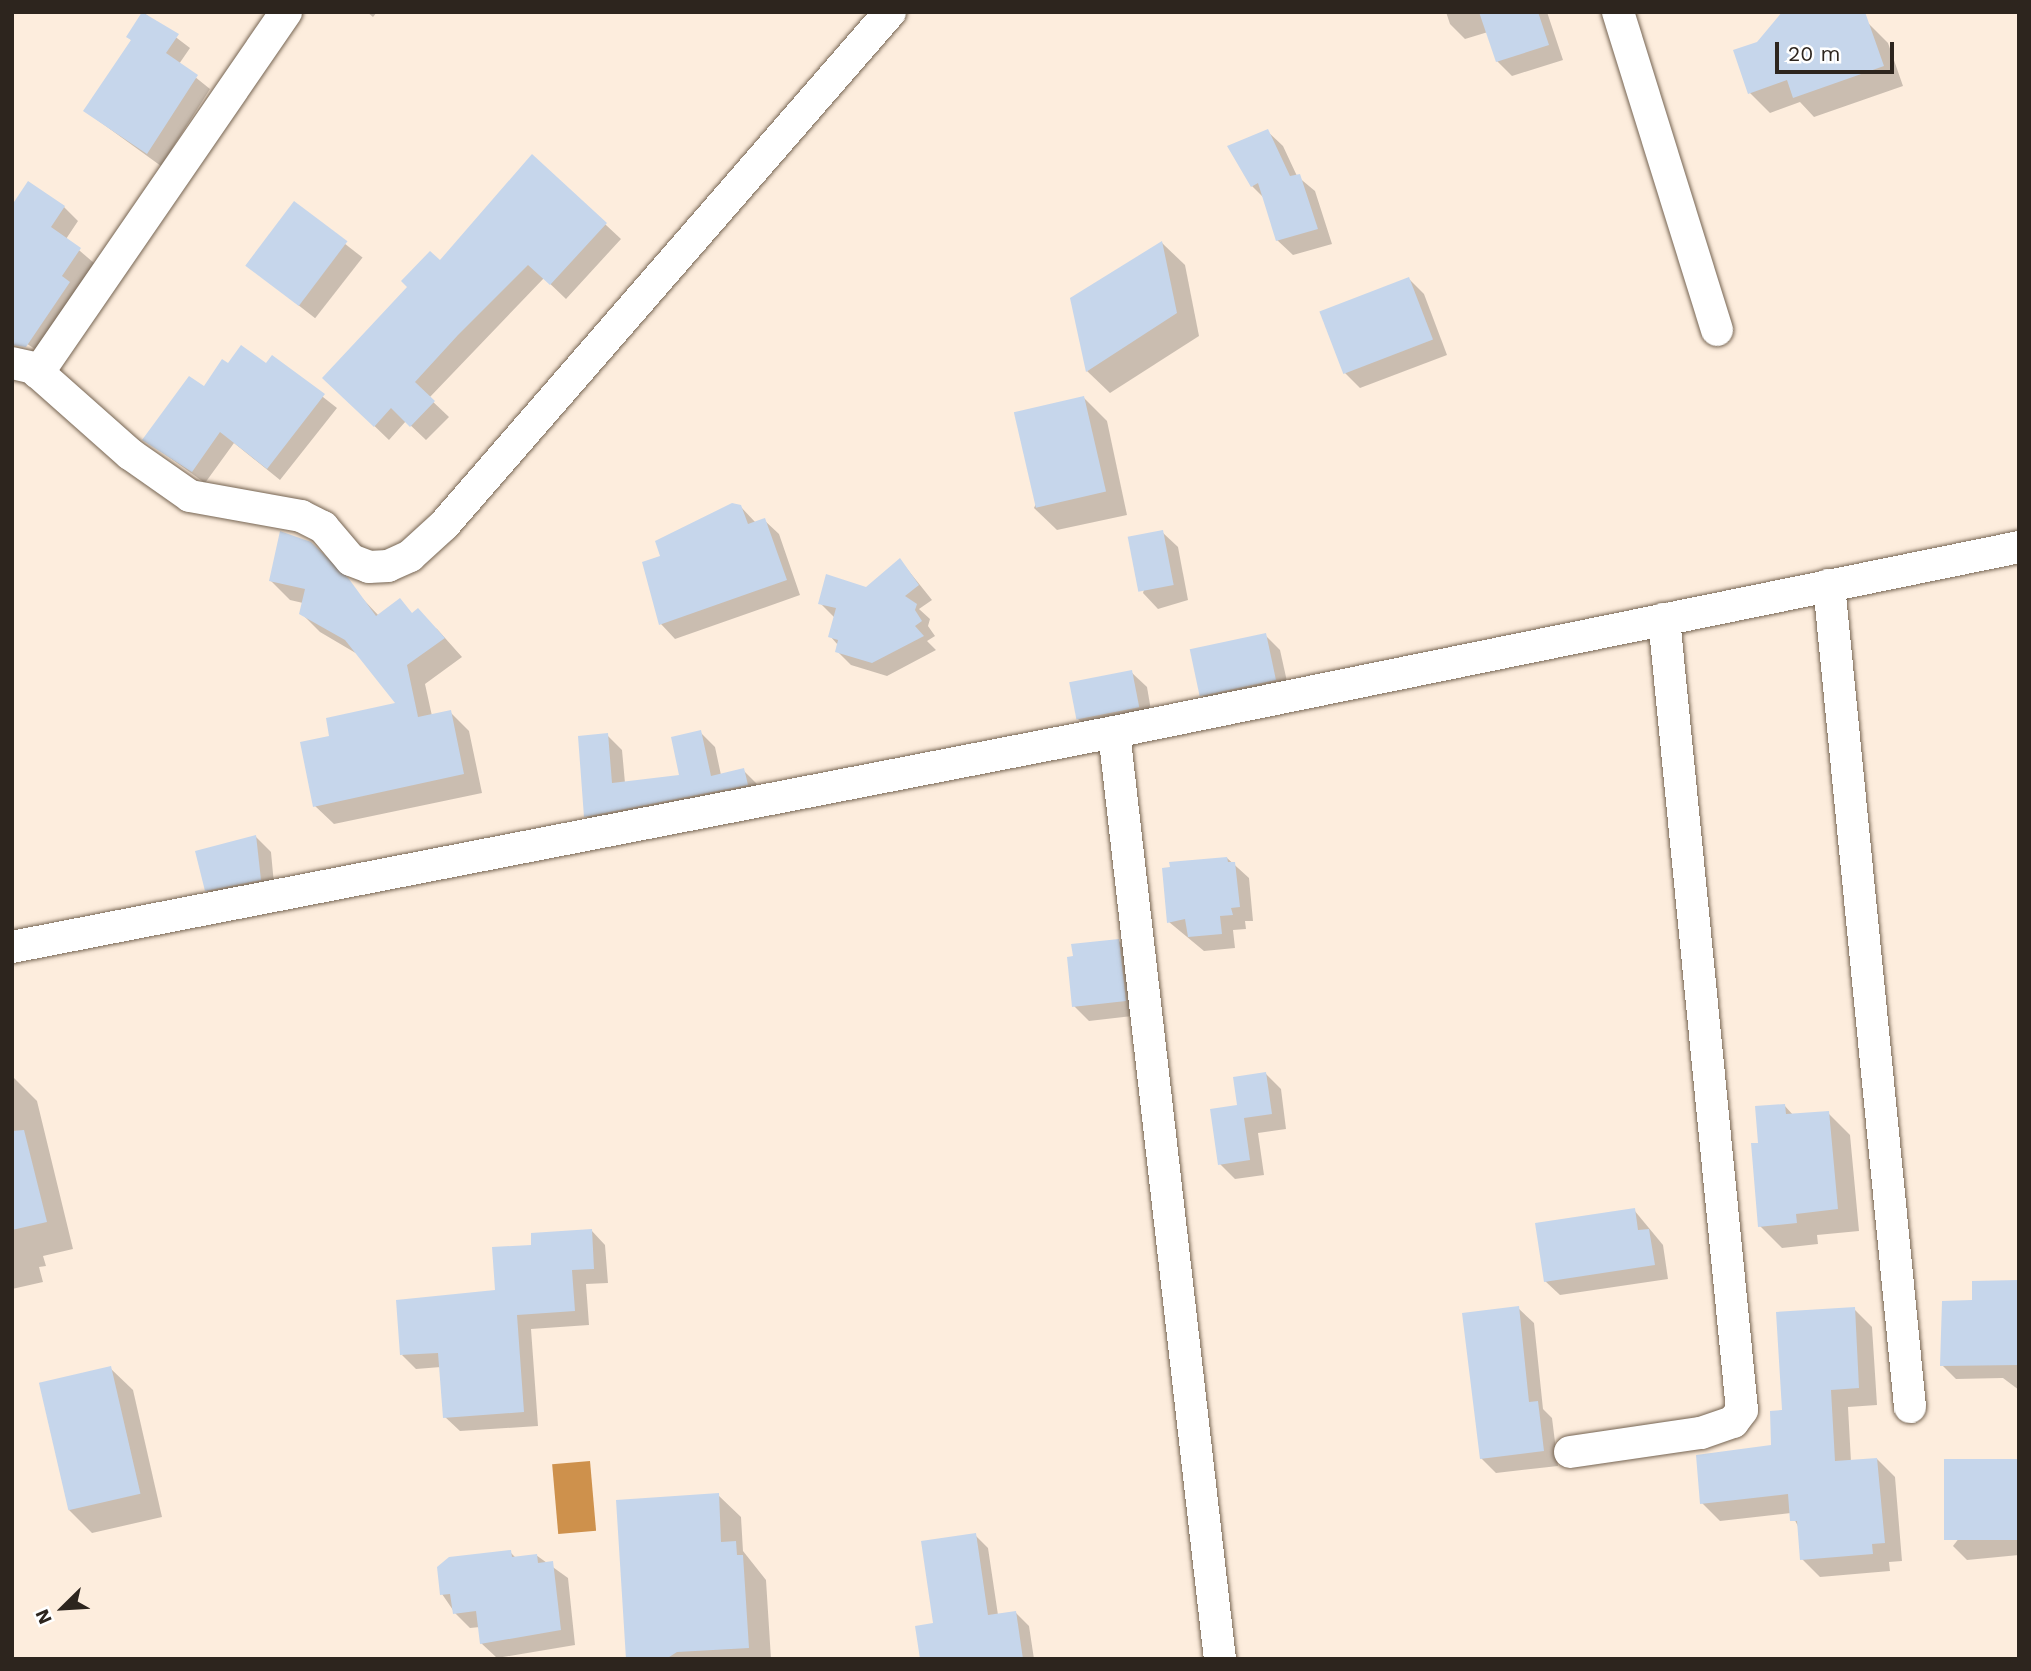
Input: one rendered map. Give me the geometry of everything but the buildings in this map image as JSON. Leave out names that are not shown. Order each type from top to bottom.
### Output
[{"type":"street","points":[[286,12],[25,368],[130,454],[190,496],[301,516],[323,527],[351,559],[369,567],[387,566],[410,556],[444,524],[890,12]]},
{"type":"street","points":[[1618,12],[1717,330]]},
{"type":"street","points":[[12,947],[1114,732],[2019,547]]},
{"type":"street","points":[[1829,585],[1910,1407]]},
{"type":"street","points":[[1570,1452],[1701,1433],[1733,1422],[1742,1410],[1664,619]]},
{"type":"street","points":[[1114,732],[1220,1659]]},
{"type":"shaded area","points":[[590,1461],[596,1531],[558,1534],[552,1464]]}]
